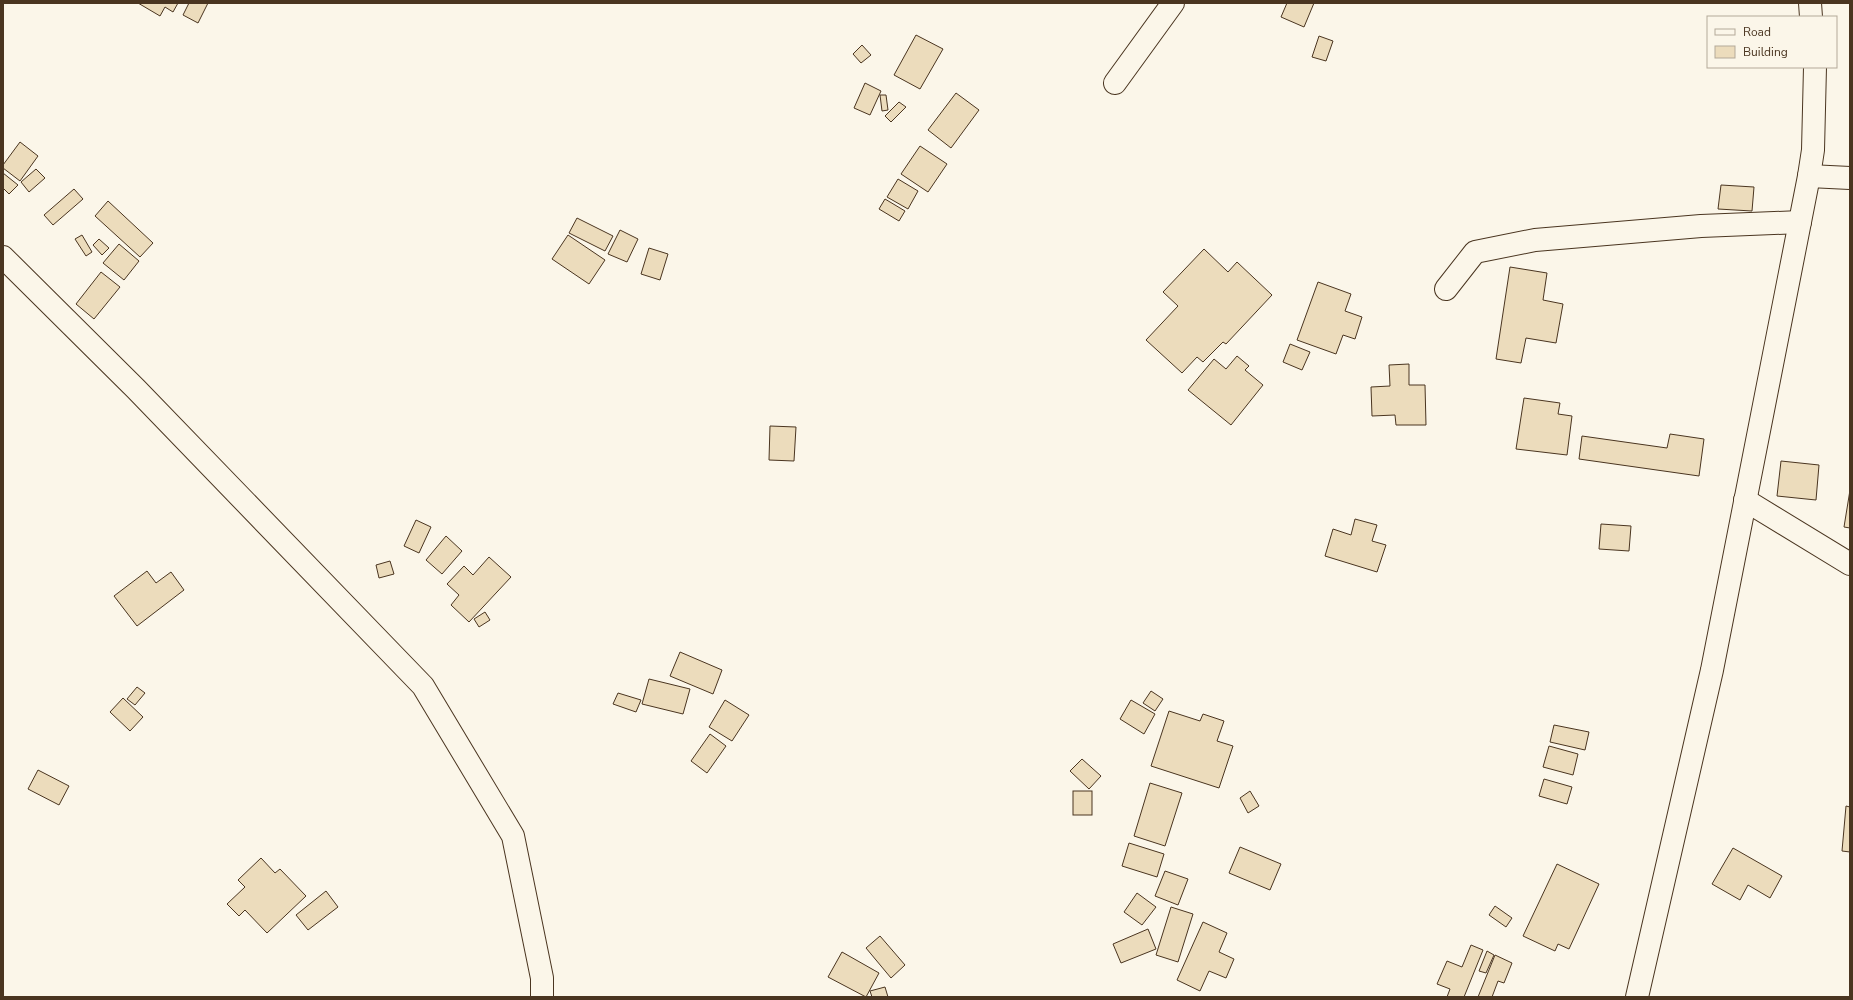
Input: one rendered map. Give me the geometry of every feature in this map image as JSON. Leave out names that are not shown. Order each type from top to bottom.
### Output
[{"type":"street","points":[[1115,83],[1173,3]]},
{"type":"street","points":[[1810,3],[1811,16]]},
{"type":"street","points":[[1637,997],[1712,670],[1814,150],[1815,68]]},
{"type":"street","points":[[1809,176],[1850,178]]},
{"type":"street","points":[[1446,289],[1475,252],[1535,240],[1701,226],[1800,222]]},
{"type":"street","points":[[3,257],[142,394],[424,686],[513,836],[542,978],[542,997]]},
{"type":"street","points":[[1745,500],[1850,564]]},
{"type":"building","points":[[138,3],[178,3],[173,12],[165,7],[160,16]]},
{"type":"building","points":[[189,3],[208,3],[198,23],[183,15]]},
{"type":"building","points":[[1287,3],[1314,3],[1304,27],[1281,17]]},
{"type":"building","points":[[916,35],[943,49],[920,89],[894,75]]},
{"type":"building","points":[[1319,36],[1333,41],[1326,61],[1312,57]]},
{"type":"building","points":[[862,45],[871,55],[861,63],[853,54]]},
{"type":"building","points":[[865,83],[881,91],[870,115],[854,108]]},
{"type":"building","points":[[956,93],[979,110],[951,148],[928,130]]},
{"type":"building","points":[[880,95],[886,95],[888,110],[882,111]]},
{"type":"building","points":[[899,102],[906,107],[891,122],[885,116]]},
{"type":"building","points":[[20,142],[38,156],[20,181],[3,168],[3,165]]},
{"type":"building","points":[[920,146],[947,164],[928,192],[901,174]]},
{"type":"building","points":[[36,169],[45,178],[29,192],[21,182]]},
{"type":"building","points":[[3,173],[18,185],[9,194],[3,188]]},
{"type":"building","points":[[898,179],[918,191],[908,209],[887,197]]},
{"type":"building","points":[[1721,185],[1754,187],[1752,211],[1718,209]]},
{"type":"building","points":[[74,189],[83,199],[53,225],[44,215]]},
{"type":"building","points":[[885,199],[905,211],[899,221],[879,209]]},
{"type":"building","points":[[108,201],[153,243],[140,257],[95,216]]},
{"type":"building","points":[[577,218],[613,236],[605,251],[569,233]]},
{"type":"building","points":[[620,230],[638,239],[627,262],[608,254]]},
{"type":"building","points":[[82,235],[92,252],[86,256],[75,239]]},
{"type":"building","points":[[568,235],[605,260],[589,284],[552,259]]},
{"type":"building","points":[[99,239],[109,248],[102,255],[93,245]]},
{"type":"building","points":[[119,244],[139,261],[124,280],[103,263]]},
{"type":"building","points":[[649,248],[668,254],[660,280],[641,274]]},
{"type":"building","points":[[1204,249],[1228,272],[1237,262],[1272,295],[1226,344],[1223,342],[1203,362],[1197,357],[1182,373],[1146,340],[1178,306],[1163,292]]},
{"type":"building","points":[[1510,267],[1547,273],[1543,300],[1563,304],[1556,343],[1526,338],[1521,363],[1496,359]]},
{"type":"building","points":[[101,272],[120,287],[94,319],[76,304]]},
{"type":"building","points":[[1318,282],[1351,294],[1345,311],[1362,317],[1355,339],[1343,335],[1336,354],[1297,340]]},
{"type":"building","points":[[1290,344],[1310,352],[1302,370],[1283,362]]},
{"type":"building","points":[[1237,356],[1249,366],[1245,370],[1263,385],[1231,425],[1188,390],[1214,359],[1226,369]]},
{"type":"building","points":[[1409,364],[1409,385],[1425,385],[1426,425],[1396,425],[1395,415],[1372,416],[1371,387],[1390,386],[1389,365]]},
{"type":"building","points":[[1524,398],[1560,403],[1558,414],[1572,416],[1567,455],[1516,449]]},
{"type":"building","points":[[770,426],[796,427],[794,461],[769,460]]},
{"type":"building","points":[[1670,434],[1704,439],[1699,476],[1579,459],[1582,436],[1667,448]]},
{"type":"building","points":[[1781,461],[1819,465],[1816,500],[1777,496]]},
{"type":"building","points":[[1850,490],[1850,528],[1844,527]]},
{"type":"building","points":[[1355,519],[1377,525],[1372,541],[1386,545],[1377,572],[1325,556],[1333,529],[1351,535]]},
{"type":"building","points":[[416,520],[431,527],[419,553],[404,546]]},
{"type":"building","points":[[1601,524],[1631,526],[1629,551],[1599,549]]},
{"type":"building","points":[[446,536],[462,551],[442,574],[426,560]]},
{"type":"building","points":[[489,557],[511,577],[469,622],[451,605],[459,595],[447,584],[464,566],[473,575]]},
{"type":"building","points":[[390,561],[394,574],[379,578],[376,565]]},
{"type":"building","points":[[147,571],[156,583],[171,572],[184,590],[137,626],[114,596]]},
{"type":"building","points":[[485,612],[490,620],[479,627],[474,619]]},
{"type":"building","points":[[680,652],[722,670],[713,694],[670,676]]},
{"type":"building","points":[[649,679],[690,689],[683,714],[642,704]]},
{"type":"building","points":[[137,687],[145,693],[135,705],[127,699]]},
{"type":"building","points":[[1151,691],[1163,699],[1155,711],[1143,703]]},
{"type":"building","points":[[618,693],[641,700],[636,712],[613,704]]},
{"type":"building","points":[[123,698],[143,717],[130,731],[110,712]]},
{"type":"building","points":[[725,700],[749,715],[732,741],[709,727]]},
{"type":"building","points":[[1131,700],[1155,714],[1144,734],[1120,719]]},
{"type":"building","points":[[1169,711],[1200,721],[1203,714],[1224,721],[1217,741],[1233,746],[1219,788],[1151,766]]},
{"type":"building","points":[[1554,725],[1589,732],[1585,750],[1550,742]]},
{"type":"building","points":[[710,734],[726,746],[707,773],[691,761]]},
{"type":"building","points":[[1549,746],[1578,754],[1573,775],[1543,767]]},
{"type":"building","points":[[1082,759],[1101,776],[1089,789],[1070,771]]},
{"type":"building","points":[[38,770],[69,786],[59,805],[28,789]]},
{"type":"building","points":[[1544,779],[1572,787],[1567,804],[1539,796]]},
{"type":"building","points":[[1150,783],[1182,793],[1165,846],[1134,836]]},
{"type":"building","points":[[1073,791],[1092,791],[1092,815],[1073,815]]},
{"type":"building","points":[[1250,791],[1259,806],[1248,813],[1240,798]]},
{"type":"building","points":[[1846,806],[1850,807],[1850,852],[1842,851]]},
{"type":"building","points":[[1129,843],[1164,854],[1157,877],[1122,866]]},
{"type":"building","points":[[1240,847],[1281,864],[1270,890],[1229,873]]},
{"type":"building","points":[[1733,848],[1782,876],[1770,898],[1748,885],[1740,900],[1712,884]]},
{"type":"building","points":[[261,858],[275,873],[280,869],[306,896],[267,933],[245,910],[239,916],[227,904],[245,887],[238,880]]},
{"type":"building","points":[[1557,864],[1599,884],[1569,949],[1558,944],[1555,951],[1523,936]]},
{"type":"building","points":[[1165,871],[1188,879],[1178,905],[1155,896]]},
{"type":"building","points":[[326,891],[338,907],[308,930],[296,915]]},
{"type":"building","points":[[1137,893],[1156,907],[1142,925],[1124,912]]},
{"type":"building","points":[[1495,906],[1512,918],[1506,927],[1489,915]]},
{"type":"building","points":[[1171,907],[1193,914],[1178,962],[1156,955]]},
{"type":"building","points":[[1203,922],[1227,933],[1219,952],[1234,959],[1226,978],[1209,971],[1200,991],[1177,980]]},
{"type":"building","points":[[1148,929],[1156,949],[1121,963],[1113,944]]},
{"type":"building","points":[[880,936],[905,965],[891,978],[866,948]]},
{"type":"building","points":[[1471,945],[1483,950],[1464,997],[1447,997],[1450,989],[1437,984],[1447,961],[1462,967]]},
{"type":"building","points":[[1487,951],[1494,955],[1486,973],[1479,971]]},
{"type":"building","points":[[842,952],[879,973],[866,997],[828,977]]},
{"type":"building","points":[[1495,955],[1512,963],[1504,983],[1498,981],[1492,997],[1478,997]]},
{"type":"building","points":[[885,987],[888,997],[872,997],[870,991]]}]
